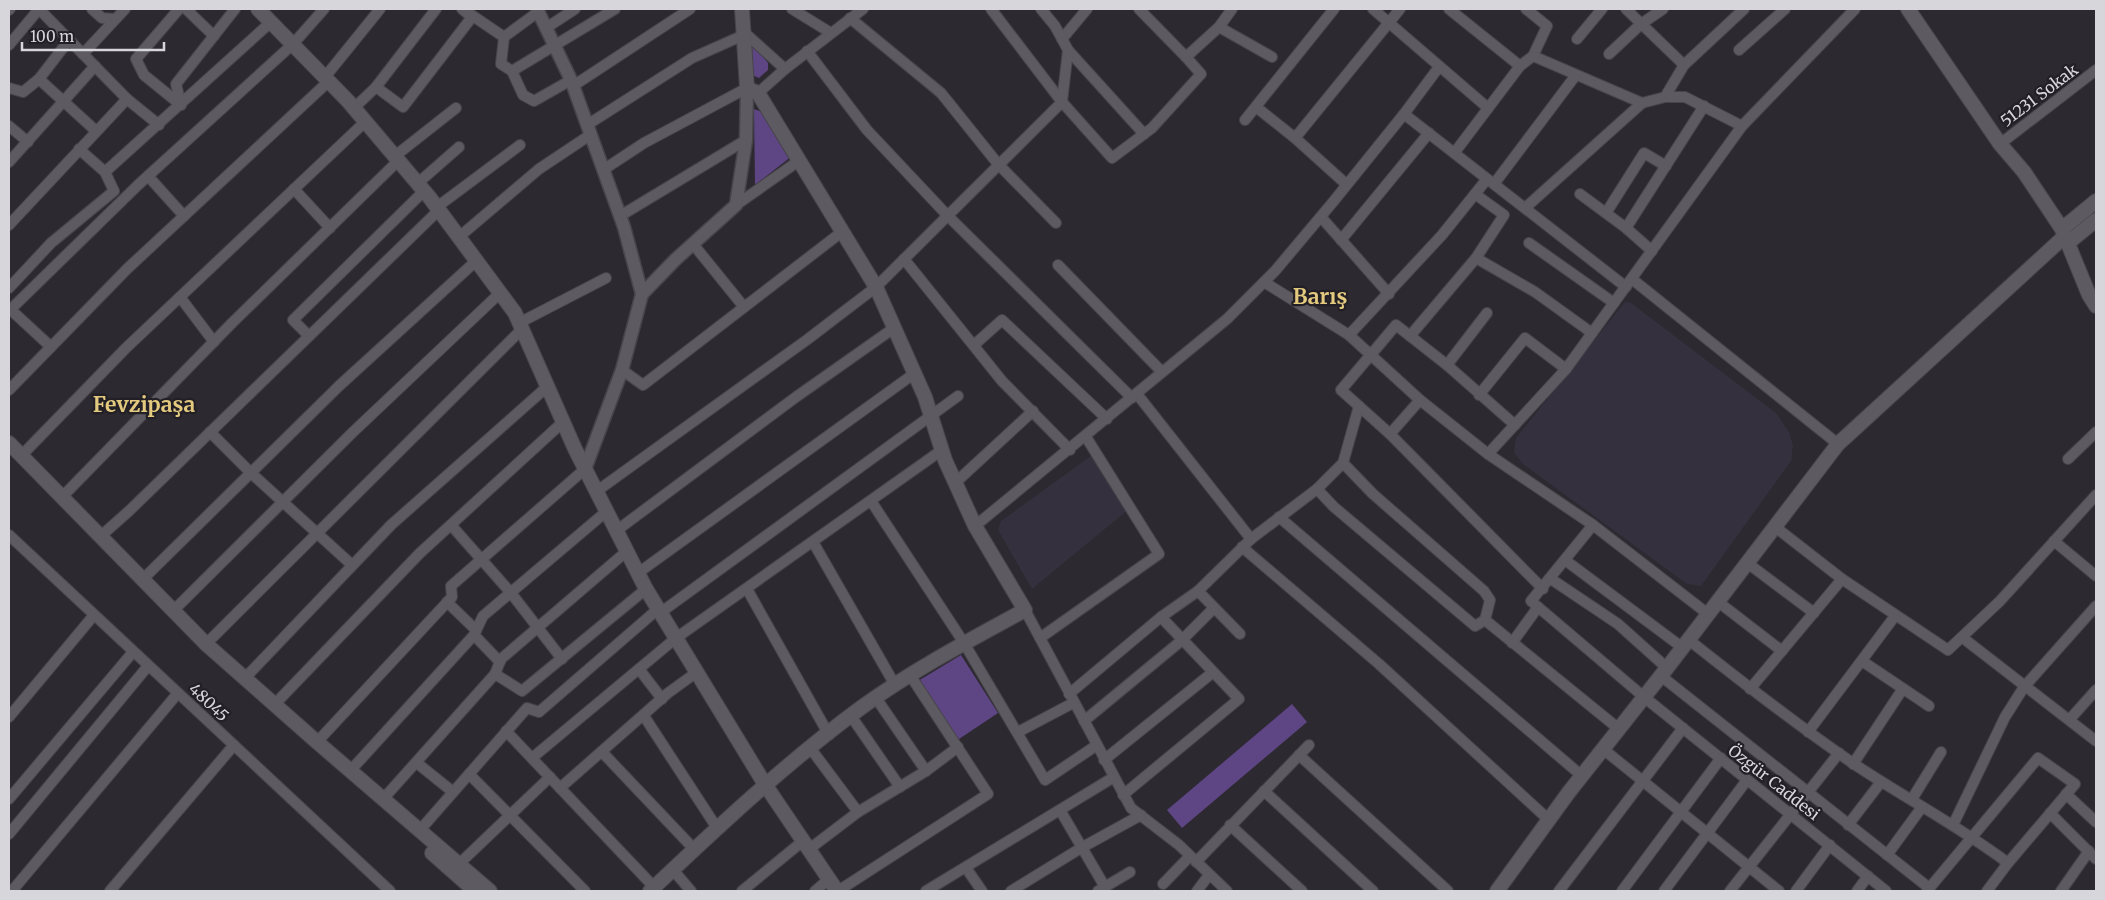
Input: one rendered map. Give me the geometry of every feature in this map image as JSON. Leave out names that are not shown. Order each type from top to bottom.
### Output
[{"type":"main road","points":[[652,889],[745,801],[876,698],[964,643],[1025,610],[975,526],[942,450],[915,373],[876,287],[800,160],[752,90],[742,9]]},
{"type":"main road","points":[[1908,9],[2000,144],[2024,172],[2065,235],[2089,295],[2096,306]]},
{"type":"main road","points":[[264,13],[366,121],[438,208],[500,293],[521,326],[596,491],[646,589],[766,786],[834,887]]},
{"type":"main road","points":[[1497,891],[1582,776],[1686,644],[1746,562],[1838,444],[2065,235],[2096,201]]},
{"type":"main road","points":[[2065,235],[2096,220]]},
{"type":"main road","points":[[9,443],[15,456],[91,538],[142,580],[206,644],[274,705],[490,891]]},
{"type":"main road","points":[[15,456],[63,496],[102,535],[142,580]]},
{"type":"main road","points":[[317,742],[331,763],[475,891]]},
{"type":"street","points":[[9,45],[39,9],[127,99],[159,125]]},
{"type":"street","points":[[92,9],[102,18],[115,19]]},
{"type":"street","points":[[83,54],[125,9]]},
{"type":"street","points":[[180,9],[136,58],[144,75],[181,105]]},
{"type":"street","points":[[186,9],[214,36]]},
{"type":"street","points":[[181,105],[176,84],[235,9]]},
{"type":"street","points":[[51,347],[9,310],[148,176],[293,44],[324,9]]},
{"type":"street","points":[[9,390],[127,269],[327,79],[380,9]]},
{"type":"street","points":[[354,108],[376,87],[436,9]]},
{"type":"street","points":[[546,28],[576,9]]},
{"type":"street","points":[[512,71],[616,9]]},
{"type":"street","points":[[317,742],[452,597],[451,586],[586,469],[622,370],[642,294],[620,216],[572,83],[537,10],[504,37],[501,64],[512,71],[523,94],[534,101],[572,83],[690,9]]},
{"type":"street","points":[[792,9],[831,33]]},
{"type":"street","points":[[603,170],[644,143],[752,90],[785,69],[862,9]]},
{"type":"street","points":[[991,9],[1062,102],[1112,158],[1144,134],[1201,74],[1139,9]]},
{"type":"street","points":[[1042,9],[1068,50],[1144,134]]},
{"type":"street","points":[[1062,39],[1088,9]]},
{"type":"street","points":[[1186,57],[1219,27],[1232,9]]},
{"type":"street","points":[[1245,120],[1334,9]]},
{"type":"street","points":[[1373,9],[1488,108]]},
{"type":"street","points":[[1295,138],[1400,9]]},
{"type":"street","points":[[1449,9],[1520,66]]},
{"type":"street","points":[[1455,152],[1520,66],[1533,56],[1547,26],[1526,9]]},
{"type":"street","points":[[1626,9],[1684,65]]},
{"type":"street","points":[[1609,54],[1641,24],[1663,9]]},
{"type":"street","points":[[1665,97],[1684,65],[1744,9]]},
{"type":"street","points":[[1739,50],[1785,9]]},
{"type":"street","points":[[1488,454],[1566,370],[1742,126],[1855,9]]},
{"type":"street","points":[[1577,39],[1598,10]]},
{"type":"street","points":[[376,87],[403,107],[472,17],[466,12]]},
{"type":"street","points":[[466,12],[504,37]]},
{"type":"street","points":[[105,172],[181,105],[264,13]]},
{"type":"street","points":[[850,18],[941,93],[998,164],[1056,223]]},
{"type":"street","points":[[1219,27],[1272,57]]},
{"type":"street","points":[[459,237],[589,130],[692,58],[746,34],[785,69]]},
{"type":"street","points":[[9,88],[23,92],[39,79],[69,40]]},
{"type":"street","points":[[596,491],[808,339],[876,287],[947,214],[1062,102],[1068,50]]},
{"type":"street","points":[[807,51],[867,130],[947,214],[1134,396],[1251,539]]},
{"type":"street","points":[[1533,56],[1642,103]]},
{"type":"street","points":[[9,162],[95,66]]},
{"type":"street","points":[[975,526],[1070,450],[1227,319],[1264,282],[1320,217],[1404,114],[1439,67]]},
{"type":"street","name":"51231 Sokak","points":[[2000,144],[2096,70]]},
{"type":"street","points":[[1349,335],[1389,294],[1475,194],[1490,181],[1576,75]]},
{"type":"street","points":[[39,79],[62,103],[96,131]]},
{"type":"street","points":[[736,206],[752,90]]},
{"type":"street","points":[[1525,208],[1642,103],[1665,97],[1685,97],[1742,126]]},
{"type":"street","points":[[9,225],[127,99]]},
{"type":"street","points":[[1626,228],[1704,106]]},
{"type":"street","points":[[1256,107],[1295,138],[1346,184]]},
{"type":"street","points":[[63,496],[214,342],[330,228],[397,158],[456,108]]},
{"type":"street","points":[[1404,114],[1525,208],[1629,283],[1838,444]]},
{"type":"street","points":[[15,456],[366,121]]},
{"type":"street","points":[[9,126],[28,142]]},
{"type":"street","points":[[1341,240],[1429,133]]},
{"type":"street","points":[[620,216],[746,140]]},
{"type":"street","points":[[102,535],[309,336],[438,208],[520,145]]},
{"type":"street","points":[[9,288],[51,242],[114,192],[105,172],[80,148]]},
{"type":"street","points":[[309,336],[293,320],[459,148]]},
{"type":"street","points":[[1606,213],[1644,153],[1666,166]]},
{"type":"street","points":[[642,294],[693,244],[736,206],[800,160]]},
{"type":"street","points":[[148,176],[184,216]]},
{"type":"street","points":[[294,189],[330,228]]},
{"type":"street","points":[[1410,336],[1476,258],[1504,215],[1475,194]]},
{"type":"street","points":[[1580,194],[1626,228],[1652,251]]},
{"type":"street","points":[[1320,217],[1389,294]]},
{"type":"street","points":[[622,370],[643,385],[843,231]]},
{"type":"street","points":[[1528,243],[1614,303]]},
{"type":"street","points":[[693,244],[744,307]]},
{"type":"street","points":[[904,258],[1002,381],[1070,450]]},
{"type":"street","points":[[1476,258],[1535,292],[1592,333]]},
{"type":"street","points":[[142,580],[339,386],[476,261]]},
{"type":"street","points":[[1058,265],[1162,372]]},
{"type":"street","points":[[206,644],[521,326],[606,278]]},
{"type":"street","points":[[1264,282],[1349,335],[1420,400],[1488,454],[1594,525],[1708,614]]},
{"type":"street","points":[[174,610],[500,293]]},
{"type":"street","points":[[180,297],[214,342]]},
{"type":"street","points":[[1447,365],[1487,313]]},
{"type":"street","points":[[974,345],[1002,320],[1107,419]]},
{"type":"street","points":[[1515,425],[1447,365],[1396,325],[1372,356],[1340,390],[1390,434],[1543,589]]},
{"type":"street","points":[[616,531],[796,396],[894,328]]},
{"type":"street","points":[[1479,395],[1525,338],[1566,370]]},
{"type":"street","points":[[638,573],[915,373]]},
{"type":"street","points":[[245,678],[391,524],[548,386]]},
{"type":"street","points":[[420,830],[527,708],[539,712],[659,611],[958,396]]},
{"type":"street","points":[[1390,434],[1420,400]]},
{"type":"street","points":[[1018,732],[1071,698],[1161,617],[1198,592],[1251,539],[1317,489],[1344,463],[1359,406]]},
{"type":"street","points":[[955,482],[1033,411]]},
{"type":"street","points":[[274,705],[420,553],[564,422]]},
{"type":"street","points":[[210,432],[251,473],[352,565]]},
{"type":"street","points":[[2068,459],[2096,432]]},
{"type":"street","points":[[1040,638],[1159,554],[1086,436]]},
{"type":"street","points":[[532,758],[676,638],[942,450]]},
{"type":"street","points":[[1317,489],[1334,507],[1475,626],[1485,620],[1490,600],[1484,591],[1373,494],[1344,463]]},
{"type":"street","points":[[1774,526],[1842,579],[1948,650],[1963,638],[2096,495]]},
{"type":"street","points":[[871,501],[964,643],[1045,780],[1097,745]]},
{"type":"street","points":[[351,770],[475,632],[483,616],[607,512]]},
{"type":"street","points":[[1279,517],[1582,776]]},
{"type":"street","points":[[451,525],[482,559],[562,659]]},
{"type":"street","points":[[1512,643],[1538,607],[1531,601],[1543,589],[1594,525]]},
{"type":"street","name":"48045","points":[[9,535],[390,891]]},
{"type":"street","points":[[2054,541],[2096,576]]},
{"type":"street","points":[[813,542],[895,685]]},
{"type":"street","points":[[1242,547],[1379,664],[1549,820]]},
{"type":"street","points":[[384,798],[495,674],[500,662],[626,551]]},
{"type":"street","points":[[1565,560],[1750,689],[1853,764],[1972,836],[2008,863]]},
{"type":"street","points":[[1746,562],[1814,613]]},
{"type":"street","points":[[1551,579],[1618,624],[1664,672],[1808,794],[1928,889],[2038,758],[2075,784],[2008,863],[1987,891]]},
{"type":"street","points":[[1750,689],[1842,579]]},
{"type":"street","points":[[495,674],[522,691],[646,589]]},
{"type":"street","points":[[747,589],[829,735]]},
{"type":"street","points":[[1198,592],[1240,634]]},
{"type":"street","points":[[1718,601],[1782,651]]},
{"type":"street","points":[[447,602],[500,662]]},
{"type":"street","points":[[1953,825],[2000,726],[2024,686],[2096,606]]},
{"type":"street","name":"Özgür Caddesi","points":[[1538,607],[1644,697],[1886,891]]},
{"type":"street","points":[[1084,722],[1181,641],[1214,608]]},
{"type":"street","points":[[1025,610],[1131,808],[1193,859],[1227,891]]},
{"type":"street","points":[[9,717],[94,615]]},
{"type":"street","points":[[1808,732],[1895,616]]},
{"type":"street","points":[[1123,795],[1239,699],[1181,641],[1161,617]]},
{"type":"street","points":[[1485,620],[1619,729]]},
{"type":"street","points":[[1963,638],[2096,740]]},
{"type":"street","points":[[9,799],[133,652]]},
{"type":"street","points":[[1862,661],[1902,690],[1929,706]]},
{"type":"street","points":[[9,834],[148,666]]},
{"type":"street","points":[[639,669],[662,699]]},
{"type":"street","points":[[560,788],[662,699],[696,672]]},
{"type":"street","points":[[1104,760],[1212,673]]},
{"type":"street","points":[[815,891],[834,887],[988,794],[910,675]]},
{"type":"street","points":[[1853,764],[1902,690]]},
{"type":"street","points":[[2070,719],[2096,690]]},
{"type":"street","points":[[12,891],[178,693]]},
{"type":"street","points":[[876,698],[926,771]]},
{"type":"street","points":[[644,716],[717,828]]},
{"type":"street","points":[[852,716],[900,787]]},
{"type":"street","points":[[1559,891],[1683,728]]},
{"type":"street","points":[[506,731],[652,889]]},
{"type":"street","points":[[110,891],[234,745]]},
{"type":"street","points":[[1163,884],[1230,825],[1309,745]]},
{"type":"street","points":[[742,891],[858,812],[926,771],[958,747]]},
{"type":"street","points":[[1604,748],[1779,891]]},
{"type":"street","points":[[811,749],[858,812]]},
{"type":"street","points":[[602,752],[694,849]]},
{"type":"street","points":[[1912,799],[1941,752]]},
{"type":"street","points":[[1730,891],[1748,866],[1792,815],[1839,753]]},
{"type":"street","points":[[1299,755],[1448,891]]},
{"type":"street","points":[[1622,891],[1721,758]]},
{"type":"street","points":[[417,763],[453,792]]},
{"type":"street","points":[[469,774],[585,891]]},
{"type":"street","points":[[459,864],[550,777]]},
{"type":"street","points":[[926,891],[1114,777]]},
{"type":"street","points":[[1664,891],[1747,780]]},
{"type":"street","points":[[1848,825],[1881,782]]},
{"type":"street","points":[[1264,791],[1373,891]]},
{"type":"street","points":[[2066,794],[2096,822]]},
{"type":"street","points":[[1887,855],[1922,807]]},
{"type":"street","points":[[1060,810],[1102,889],[1130,872]]},
{"type":"street","points":[[2050,813],[2093,855],[2060,891]]},
{"type":"street","points":[[1011,891],[1081,848],[1141,815]]},
{"type":"street","points":[[1230,825],[1302,891]]},
{"type":"street","points":[[1796,891],[1830,845]]},
{"type":"street","points":[[966,868],[982,891]]},
{"type":"street","points":[[673,870],[691,891]]},
{"type":"street","points":[[1197,891],[1210,875]]},
{"type":"street","points":[[1857,891],[1868,876]]},
{"type":"shaded area","points":[[753,44],[768,63],[768,70],[759,78],[752,75],[750,45]]},
{"type":"shaded area","points":[[754,109],[765,113],[792,156],[755,185]]},
{"type":"shaded area","points":[[1625,302],[1631,303],[1776,413],[1789,432],[1793,445],[1791,461],[1701,586],[1687,584],[1523,464],[1514,452],[1516,438]]},
{"type":"shaded area","points":[[1095,453],[1129,509],[1032,589],[998,530],[1001,521]]},
{"type":"shaded area","points":[[961,655],[998,713],[956,741],[918,681]]},
{"type":"shaded area","points":[[1292,704],[1307,722],[1182,828],[1167,810]]},
{"type":"district","name":"Barış","points":[[1320,296]]},
{"type":"district","name":"Fevzipaşa","points":[[144,404]]}]
